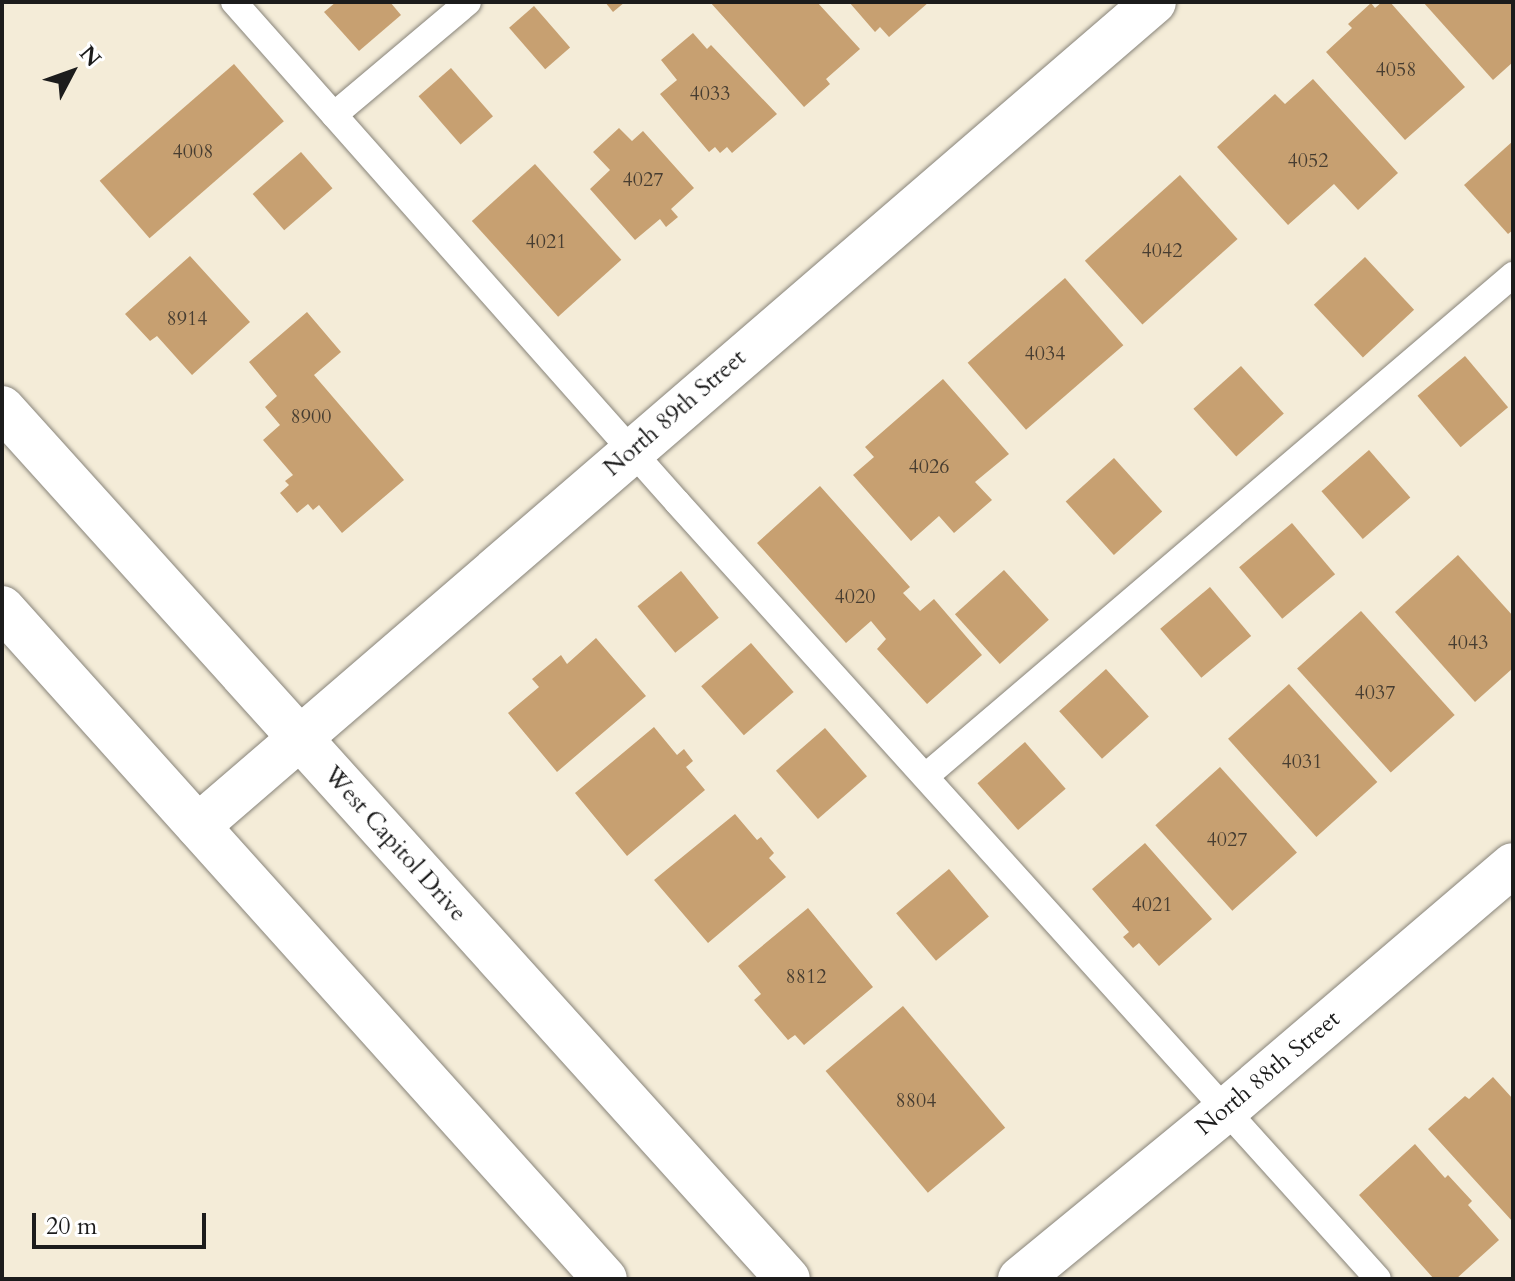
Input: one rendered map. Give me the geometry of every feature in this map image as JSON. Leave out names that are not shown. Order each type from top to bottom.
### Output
[{"type":"main road","name":"North 89th Street","points":[[198,826],[1154,2]]},
{"type":"main road","name":"West Capitol Drive","points":[[2,408],[788,1279]]},
{"type":"main road","points":[[2,608],[605,1279]]},
{"type":"main road","name":"North 88th Street","points":[[1020,1279],[1226,1110],[1513,865]]},
{"type":"lane","points":[[234,2],[631,450],[1378,1279]]},
{"type":"lane","points":[[334,115],[468,2]]},
{"type":"lane","points":[[926,776],[1513,275]]},
{"type":"building","points":[[336,2],[390,2],[401,15],[359,51],[324,12]]},
{"type":"building","points":[[605,2],[625,2],[613,12]]},
{"type":"building","points":[[710,2],[817,2],[860,49],[826,79],[830,84],[804,107]]},
{"type":"building","points":[[849,2],[929,2],[889,37],[880,27],[875,32]]},
{"type":"building","points":[[1382,2],[1390,2],[1465,87],[1405,140],[1326,52],[1352,28],[1348,24],[1371,3],[1375,8]]},
{"type":"building","points":[[1423,2],[1513,2],[1513,62],[1493,80]]},
{"type":"building","points":[[534,6],[570,48],[545,69],[509,28]]},
{"type":"building","points":[[693,33],[707,49],[711,45],[777,114],[732,153],[727,147],[720,153],[715,147],[709,152],[660,94],[677,80],[661,60]]},
{"type":"building","points":[[234,64],[284,121],[150,238],[100,181]]},
{"type":"building","points":[[451,68],[493,116],[461,145],[419,96]]},
{"type":"building","points":[[1313,79],[1398,173],[1358,210],[1334,184],[1288,225],[1217,147],[1275,94],[1285,104]]},
{"type":"building","points":[[619,128],[632,141],[643,131],[694,188],[671,209],[678,217],[666,227],[660,219],[635,240],[590,189],[610,170],[593,152]]},
{"type":"building","points":[[1513,141],[1513,230],[1508,234],[1464,185]]},
{"type":"building","points":[[301,152],[332,188],[284,230],[253,194]]},
{"type":"building","points":[[535,164],[621,260],[558,317],[472,221]]},
{"type":"building","points":[[1180,175],[1238,239],[1142,325],[1085,261]]},
{"type":"building","points":[[190,256],[250,322],[192,375],[157,336],[150,341],[125,314]]},
{"type":"building","points":[[1365,257],[1414,310],[1363,357],[1314,305]]},
{"type":"building","points":[[1065,278],[1123,345],[1026,430],[968,363]]},
{"type":"building","points":[[307,312],[341,352],[314,375],[404,480],[342,533],[319,505],[313,510],[308,504],[297,513],[280,493],[289,485],[285,481],[293,475],[263,440],[280,425],[265,407],[277,396],[249,362]]},
{"type":"building","points":[[1465,356],[1508,407],[1461,447],[1418,396]]},
{"type":"building","points":[[1241,366],[1284,414],[1236,456],[1193,409]]},
{"type":"building","points":[[943,379],[1009,454],[975,482],[992,500],[954,533],[939,516],[911,541],[853,475],[874,457],[865,447]]},
{"type":"building","points":[[1369,450],[1410,498],[1363,539],[1321,491]]},
{"type":"building","points":[[1114,458],[1162,512],[1114,555],[1066,501]]},
{"type":"building","points":[[820,486],[910,587],[903,593],[920,611],[934,599],[982,655],[927,704],[877,649],[886,639],[871,621],[846,643],[757,543]]},
{"type":"building","points":[[1292,523],[1335,574],[1282,619],[1239,567]]},
{"type":"building","points":[[1458,555],[1513,616],[1513,668],[1475,702],[1395,612]]},
{"type":"building","points":[[1004,570],[1049,620],[1000,664],[955,614]]},
{"type":"building","points":[[681,571],[719,618],[675,653],[637,606]]},
{"type":"building","points":[[1210,587],[1251,636],[1201,678],[1160,629]]},
{"type":"building","points":[[1361,611],[1455,715],[1391,773],[1297,669]]},
{"type":"building","points":[[596,638],[646,696],[557,772],[508,713],[539,687],[532,679],[561,655],[567,664]]},
{"type":"building","points":[[751,643],[794,692],[744,735],[701,686]]},
{"type":"building","points":[[1106,669],[1149,717],[1102,759],[1059,711]]},
{"type":"building","points":[[1289,684],[1377,782],[1316,837],[1228,739]]},
{"type":"building","points":[[654,727],[677,755],[684,749],[693,761],[686,767],[705,790],[627,856],[575,793]]},
{"type":"building","points":[[825,728],[867,776],[818,819],[776,771]]},
{"type":"building","points":[[1025,742],[1066,789],[1018,830],[977,783]]},
{"type":"building","points":[[1220,767],[1297,852],[1232,911],[1155,825]]},
{"type":"building","points":[[735,814],[757,840],[761,837],[774,853],[769,858],[786,877],[708,943],[654,880]]},
{"type":"building","points":[[1145,843],[1212,919],[1159,966],[1139,943],[1133,948],[1123,937],[1129,932],[1092,889]]},
{"type":"building","points":[[949,869],[989,916],[936,961],[896,913]]},
{"type":"building","points":[[808,908],[873,987],[804,1045],[795,1035],[788,1040],[754,1000],[761,994],[738,966]]},
{"type":"building","points":[[903,1006],[1005,1128],[928,1193],[826,1071]]},
{"type":"building","points":[[1493,1077],[1513,1099],[1513,1222],[1428,1129],[1465,1096],[1469,1099]]},
{"type":"building","points":[[1415,1144],[1445,1178],[1448,1175],[1472,1201],[1468,1205],[1499,1240],[1456,1279],[1434,1279],[1359,1195]]}]
